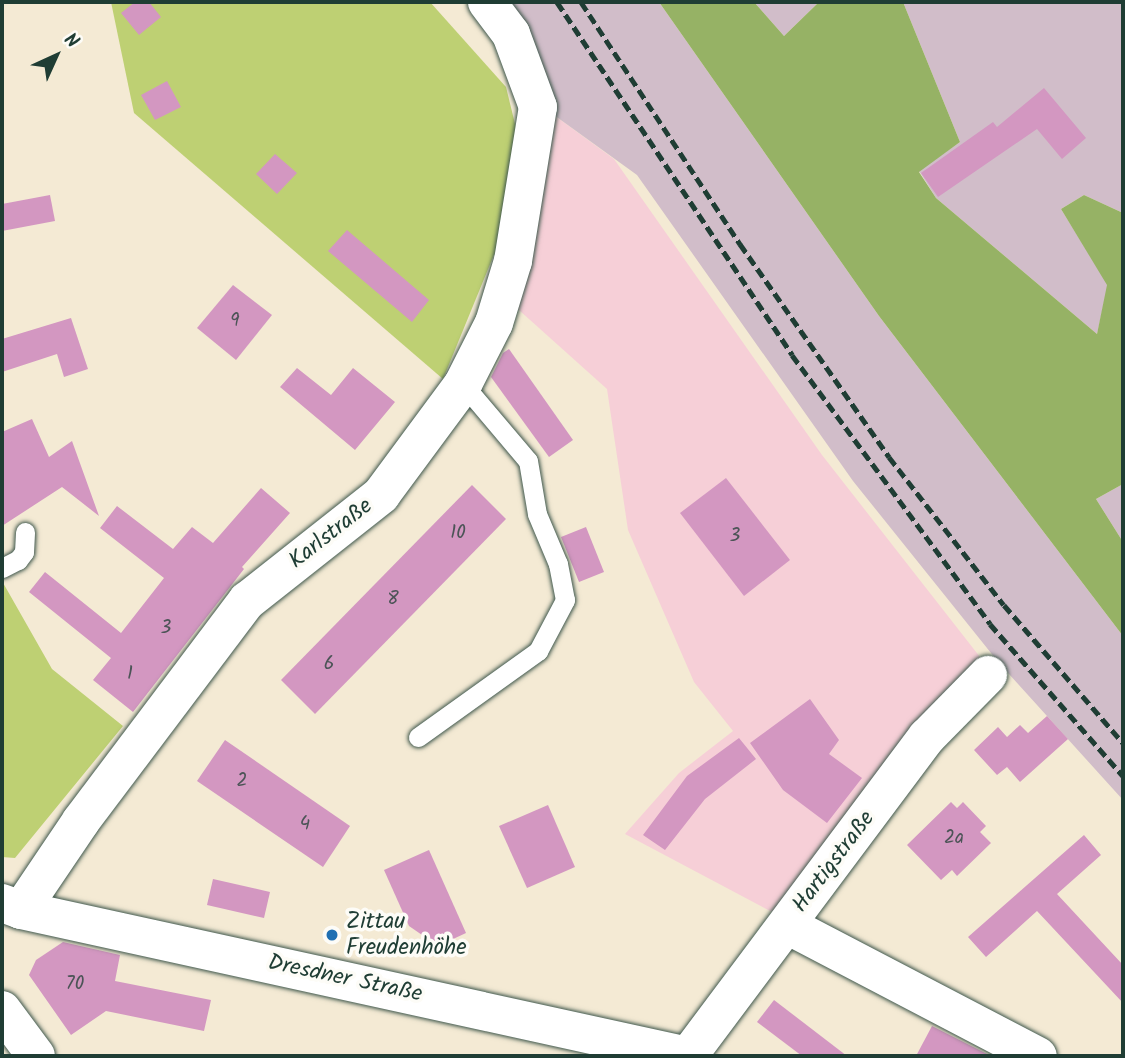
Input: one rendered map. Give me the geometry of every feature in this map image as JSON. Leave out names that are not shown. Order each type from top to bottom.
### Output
[{"type":"street","name":"Karlstraße","points":[[6,911],[81,821],[247,601],[381,495],[463,384],[494,323],[510,274],[538,107],[511,34],[487,2]]},
{"type":"street","name":"Hartigstraße","points":[[688,1056],[927,737],[988,675]]},
{"type":"street","name":"Dresdner Straße","points":[[6,911],[315,972],[688,1056]]},
{"type":"street","points":[[787,925],[933,998],[1038,1056]]},
{"type":"street","points":[[2,1010],[36,1056]]},
{"type":"lane","points":[[418,737],[538,651],[565,600],[558,564],[537,514],[528,461],[487,417],[463,384]]},
{"type":"lane","points":[[2,568],[18,560],[23,552],[25,532]]},
{"type":"shaded area","points":[[499,2],[659,2],[879,316],[1123,636],[1123,800],[999,663],[853,481],[637,175],[547,110]]},
{"type":"shaded area","points":[[754,2],[819,2],[784,36]]},
{"type":"shaded area","points":[[903,2],[1123,2],[1123,213],[1084,195],[1061,209],[1108,285],[1097,334],[936,198],[919,171],[960,142]]},
{"type":"shaded area","points":[[547,110],[614,159],[822,455],[980,657],[774,913],[625,834],[679,773],[733,731],[694,682],[628,530],[607,389],[510,302]]},
{"type":"shaded area","points":[[1123,484],[1123,542],[1096,499]]},
{"type":"green space","points":[[111,2],[430,2],[506,87],[516,128],[507,223],[443,379],[134,113]]},
{"type":"green space","points":[[659,2],[754,2],[784,36],[819,2],[903,2],[960,142],[919,172],[936,198],[1097,334],[1107,285],[1061,209],[1084,195],[1123,213],[1123,484],[1096,499],[1123,542],[1123,636],[879,316]]},
{"type":"green space","points":[[2,581],[52,669],[123,726],[15,858],[2,857]]},
{"type":"building","points":[[135,2],[149,2],[161,17],[139,35],[121,13]]},
{"type":"building","points":[[167,81],[181,107],[155,120],[141,95]]},
{"type":"building","points":[[1044,88],[1086,138],[1062,159],[1037,129],[938,197],[921,173],[993,122],[997,127]]},
{"type":"building","points":[[275,154],[297,173],[277,194],[256,174]]},
{"type":"building","points":[[50,195],[55,221],[2,231],[2,204]]},
{"type":"building","points":[[347,230],[429,300],[412,322],[328,251]]},
{"type":"building","points":[[233,285],[272,315],[236,360],[197,328]]},
{"type":"building","points":[[71,318],[88,369],[64,377],[57,354],[2,372],[2,339]]},
{"type":"building","points":[[509,349],[573,440],[549,457],[491,377],[503,353]]},
{"type":"building","points":[[297,368],[331,395],[353,368],[395,402],[355,450],[280,387]]},
{"type":"building","points":[[32,419],[49,457],[72,441],[99,516],[62,487],[2,526],[2,432]]},
{"type":"building","points":[[726,478],[790,560],[744,596],[680,513]]},
{"type":"building","points":[[472,485],[506,519],[315,714],[281,680]]},
{"type":"building","points":[[261,488],[290,513],[242,567],[244,569],[133,712],[93,680],[111,658],[29,592],[45,572],[121,633],[164,578],[100,528],[117,506],[173,549],[192,527],[213,543]]},
{"type":"building","points":[[586,527],[604,572],[579,582],[561,537]]},
{"type":"building","points":[[810,699],[839,740],[829,754],[862,778],[827,823],[783,790],[750,743]]},
{"type":"building","points":[[1047,716],[1068,739],[1020,782],[1007,767],[997,775],[974,750],[998,727],[1007,737],[1020,725],[1028,733]]},
{"type":"building","points":[[739,738],[756,759],[705,799],[665,850],[643,835],[687,776]]},
{"type":"building","points":[[225,740],[350,826],[323,867],[197,781]]},
{"type":"building","points":[[951,802],[957,808],[963,802],[986,826],[980,832],[991,843],[957,876],[952,870],[941,880],[907,845]]},
{"type":"building","points":[[548,805],[575,867],[527,888],[499,826]]},
{"type":"building","points":[[1084,835],[1101,855],[1057,894],[1123,965],[1123,1003],[1037,911],[986,957],[968,937]]},
{"type":"building","points":[[429,850],[466,933],[438,946],[409,926],[384,870]]},
{"type":"building","points":[[213,879],[270,892],[264,918],[207,905]]},
{"type":"building","points":[[63,942],[120,955],[115,981],[211,1000],[204,1031],[106,1011],[71,1035],[29,975],[36,960]]},
{"type":"building","points":[[774,1000],[847,1056],[802,1056],[757,1022]]},
{"type":"building","points":[[932,1026],[991,1056],[916,1056]]},
{"type":"railway","points":[[557,2],[792,355],[990,624],[1123,776]]},
{"type":"railway","points":[[581,2],[740,244],[889,457],[1004,605],[1123,743]]},
{"type":"place","name":"Zittau Freudenhöhe","points":[[332,935]]}]
